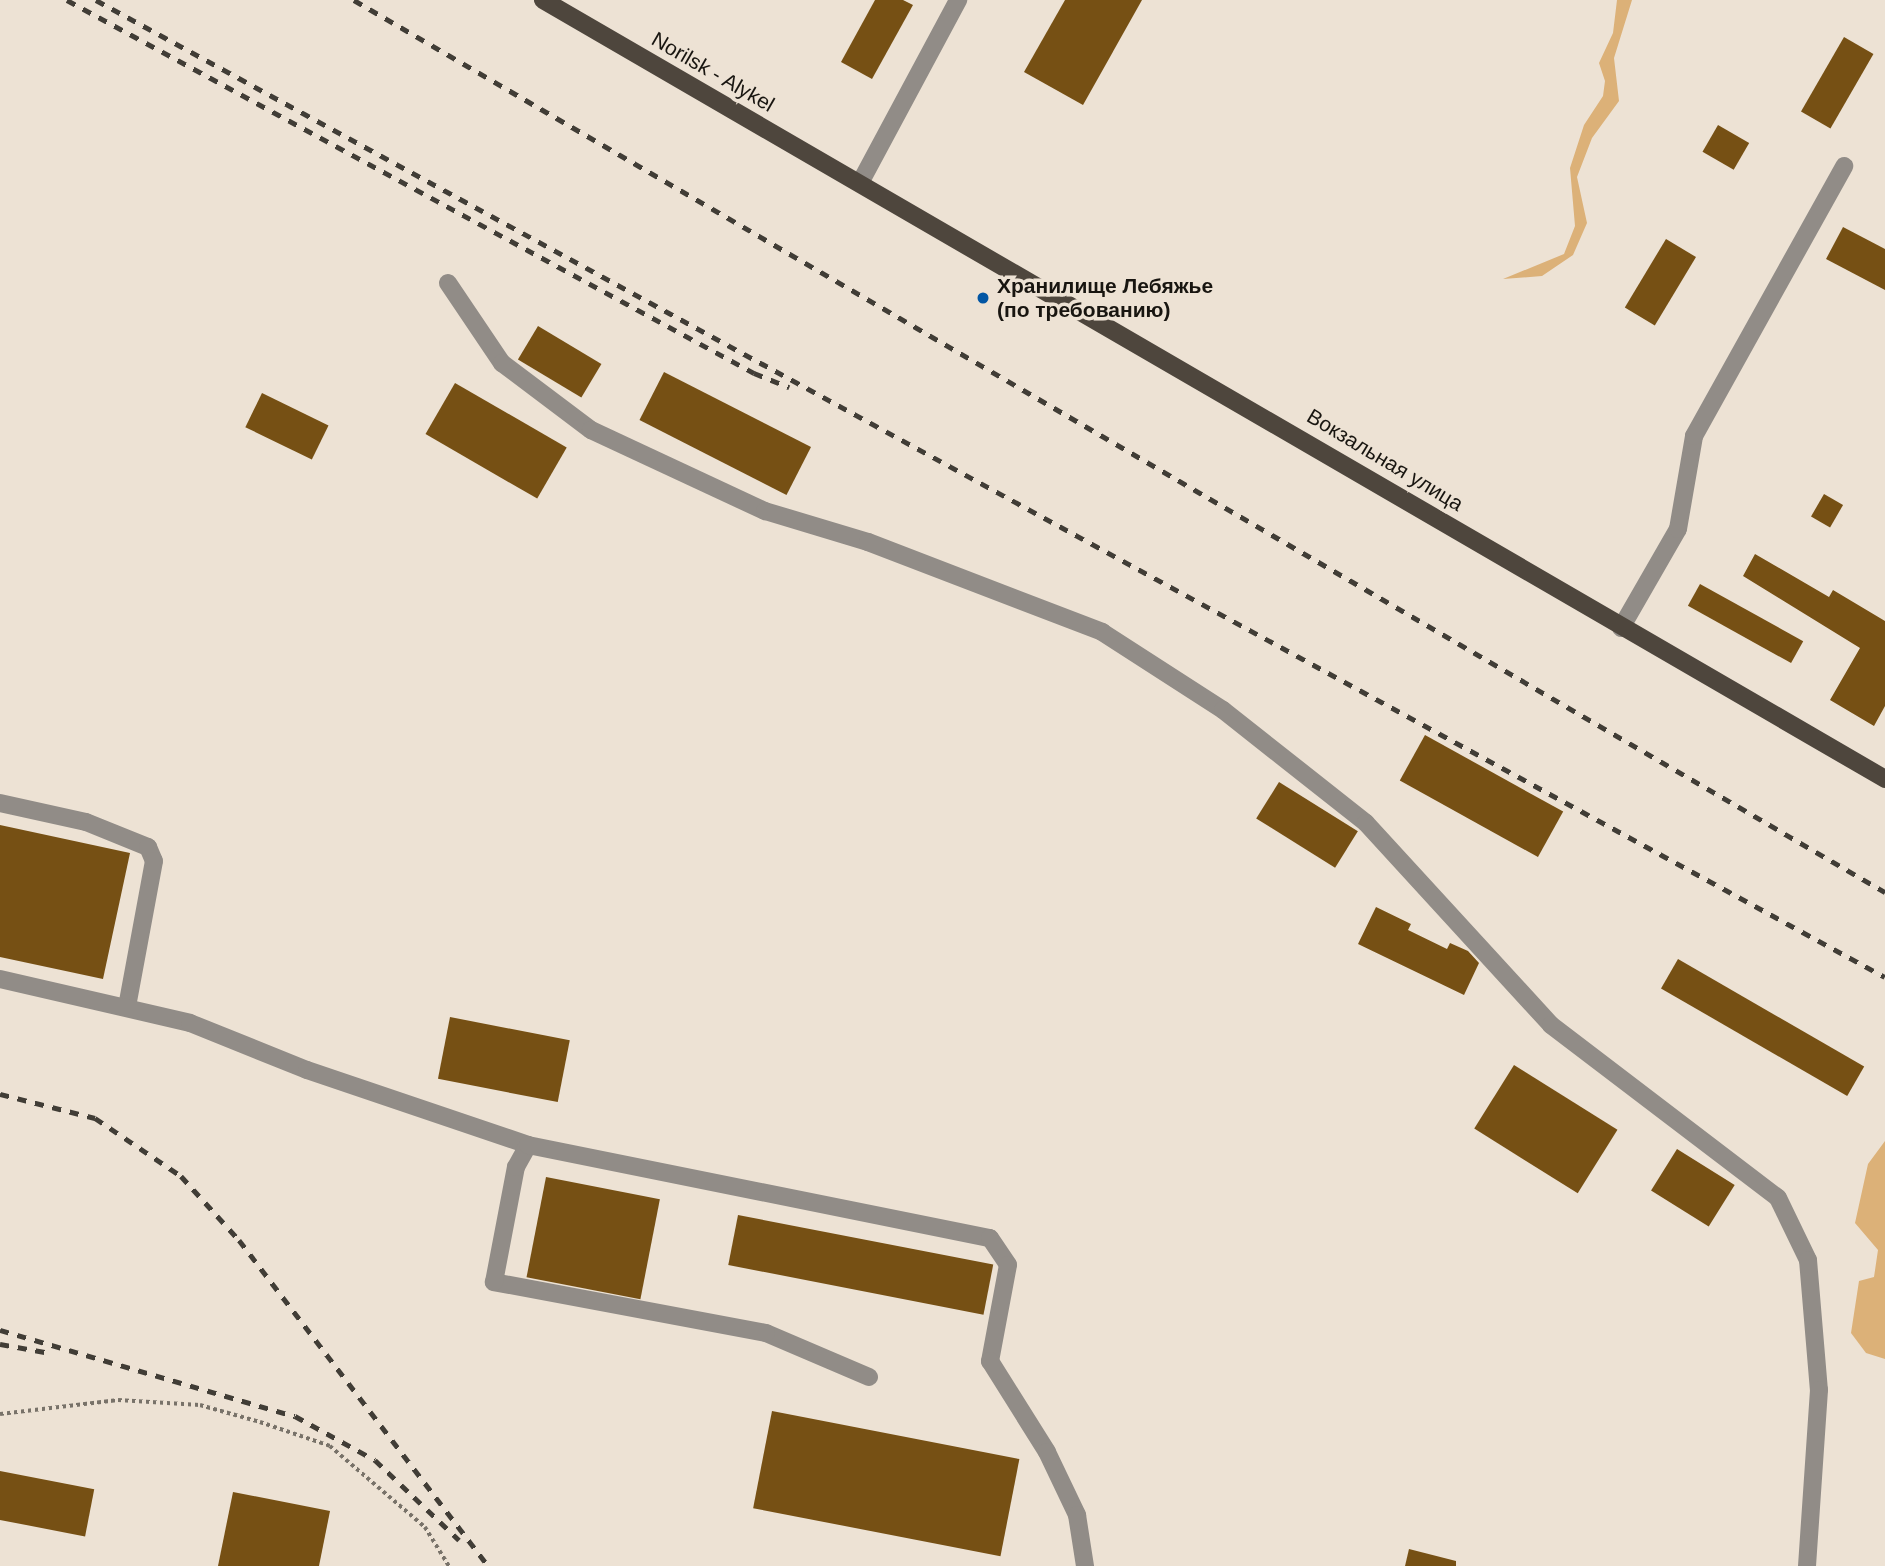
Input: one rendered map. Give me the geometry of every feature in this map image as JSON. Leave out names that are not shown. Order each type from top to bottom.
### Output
[{"type":"main road","name":"Norilsk - Alykel","points":[[543,0],[860,183]]},
{"type":"main road","name":"Вокзальная улица","points":[[860,183],[1312,443],[1621,628],[1885,779]]},
{"type":"lane","points":[[860,183],[958,0]]},
{"type":"lane","points":[[1621,628],[1678,529],[1694,436],[1844,166]]},
{"type":"lane","points":[[447,283],[502,363],[591,430],[765,511],[868,542],[1102,632],[1223,709],[1366,823],[1551,1025],[1778,1198],[1808,1261],[1819,1390],[1807,1566]]},
{"type":"lane","points":[[0,803],[86,822],[148,847],[154,861],[127,1007]]},
{"type":"lane","points":[[0,979],[190,1023],[307,1070],[528,1145],[990,1238],[1008,1265],[990,1361],[1047,1452],[1077,1515],[1085,1566]]},
{"type":"lane","points":[[528,1145],[516,1167],[495,1282],[766,1333],[869,1377]]},
{"type":"path","points":[[0,1414],[118,1400],[200,1405],[260,1422],[330,1446],[425,1527],[449,1566]]},
{"type":"shaded area","points":[[1617,0],[1632,0],[1614,58],[1619,101],[1592,138],[1577,177],[1587,223],[1573,255],[1542,276],[1503,279],[1564,254],[1575,226],[1570,168],[1584,125],[1603,96],[1605,81],[1599,63],[1613,33]]},
{"type":"shaded area","points":[[1885,1141],[1885,1359],[1866,1353],[1851,1333],[1859,1281],[1874,1277],[1878,1250],[1855,1223],[1868,1164]]},
{"type":"building","points":[[875,0],[903,0],[913,5],[872,79],[841,62]]},
{"type":"building","points":[[1065,0],[1142,0],[1083,105],[1024,72]]},
{"type":"building","points":[[1844,37],[1873,54],[1830,128],[1801,111]]},
{"type":"building","points":[[1718,125],[1749,143],[1734,170],[1702,152]]},
{"type":"building","points":[[1843,227],[1885,249],[1885,290],[1826,259]]},
{"type":"building","points":[[1666,239],[1696,257],[1655,326],[1625,308]]},
{"type":"building","points":[[538,326],[601,364],[581,398],[518,359]]},
{"type":"building","points":[[664,372],[811,447],[787,495],[639,420]]},
{"type":"building","points":[[455,383],[567,447],[537,499],[426,434]]},
{"type":"building","points":[[262,393],[329,425],[312,460],[245,427]]},
{"type":"building","points":[[1824,494],[1843,505],[1830,528],[1811,517]]},
{"type":"building","points":[[1755,554],[1829,597],[1833,590],[1885,621],[1885,706],[1874,726],[1830,700],[1860,648],[1743,576]]},
{"type":"building","points":[[1700,584],[1803,641],[1791,663],[1688,606]]},
{"type":"building","points":[[1425,735],[1563,812],[1538,857],[1400,780]]},
{"type":"building","points":[[1279,782],[1358,831],[1335,868],[1256,818]]},
{"type":"building","points":[[0,825],[130,853],[103,979],[0,957]]},
{"type":"building","points":[[1376,907],[1411,924],[1408,930],[1447,949],[1450,943],[1468,951],[1479,963],[1464,995],[1358,944]]},
{"type":"building","points":[[1678,959],[1864,1066],[1847,1096],[1661,988]]},
{"type":"building","points":[[450,1017],[570,1040],[558,1102],[438,1079]]},
{"type":"building","points":[[1514,1065],[1617,1130],[1578,1193],[1474,1129]]},
{"type":"building","points":[[1677,1149],[1735,1185],[1709,1227],[1651,1191]]},
{"type":"building","points":[[546,1177],[660,1199],[640,1299],[527,1277]]},
{"type":"building","points":[[738,1215],[993,1265],[983,1315],[728,1265]]},
{"type":"building","points":[[772,1411],[1019,1459],[1000,1556],[753,1508]]},
{"type":"building","points":[[0,1471],[94,1489],[85,1536],[0,1520]]},
{"type":"building","points":[[233,1492],[330,1511],[319,1566],[218,1566]]},
{"type":"building","points":[[1409,1549],[1456,1561],[1456,1566],[1405,1566]]},
{"type":"railway","points":[[67,0],[754,373],[789,387]]},
{"type":"railway","points":[[96,0],[1885,977]]},
{"type":"railway","points":[[354,0],[1885,892]]},
{"type":"railway","points":[[0,1094],[95,1118],[181,1176],[239,1240],[488,1566]]},
{"type":"railway","points":[[0,1330],[295,1416],[375,1460],[459,1540]]},
{"type":"railway","points":[[0,1344],[50,1353]]},
{"type":"place","name":"Хранилище Лебяжье (по требованию)","points":[[983,298]]}]
